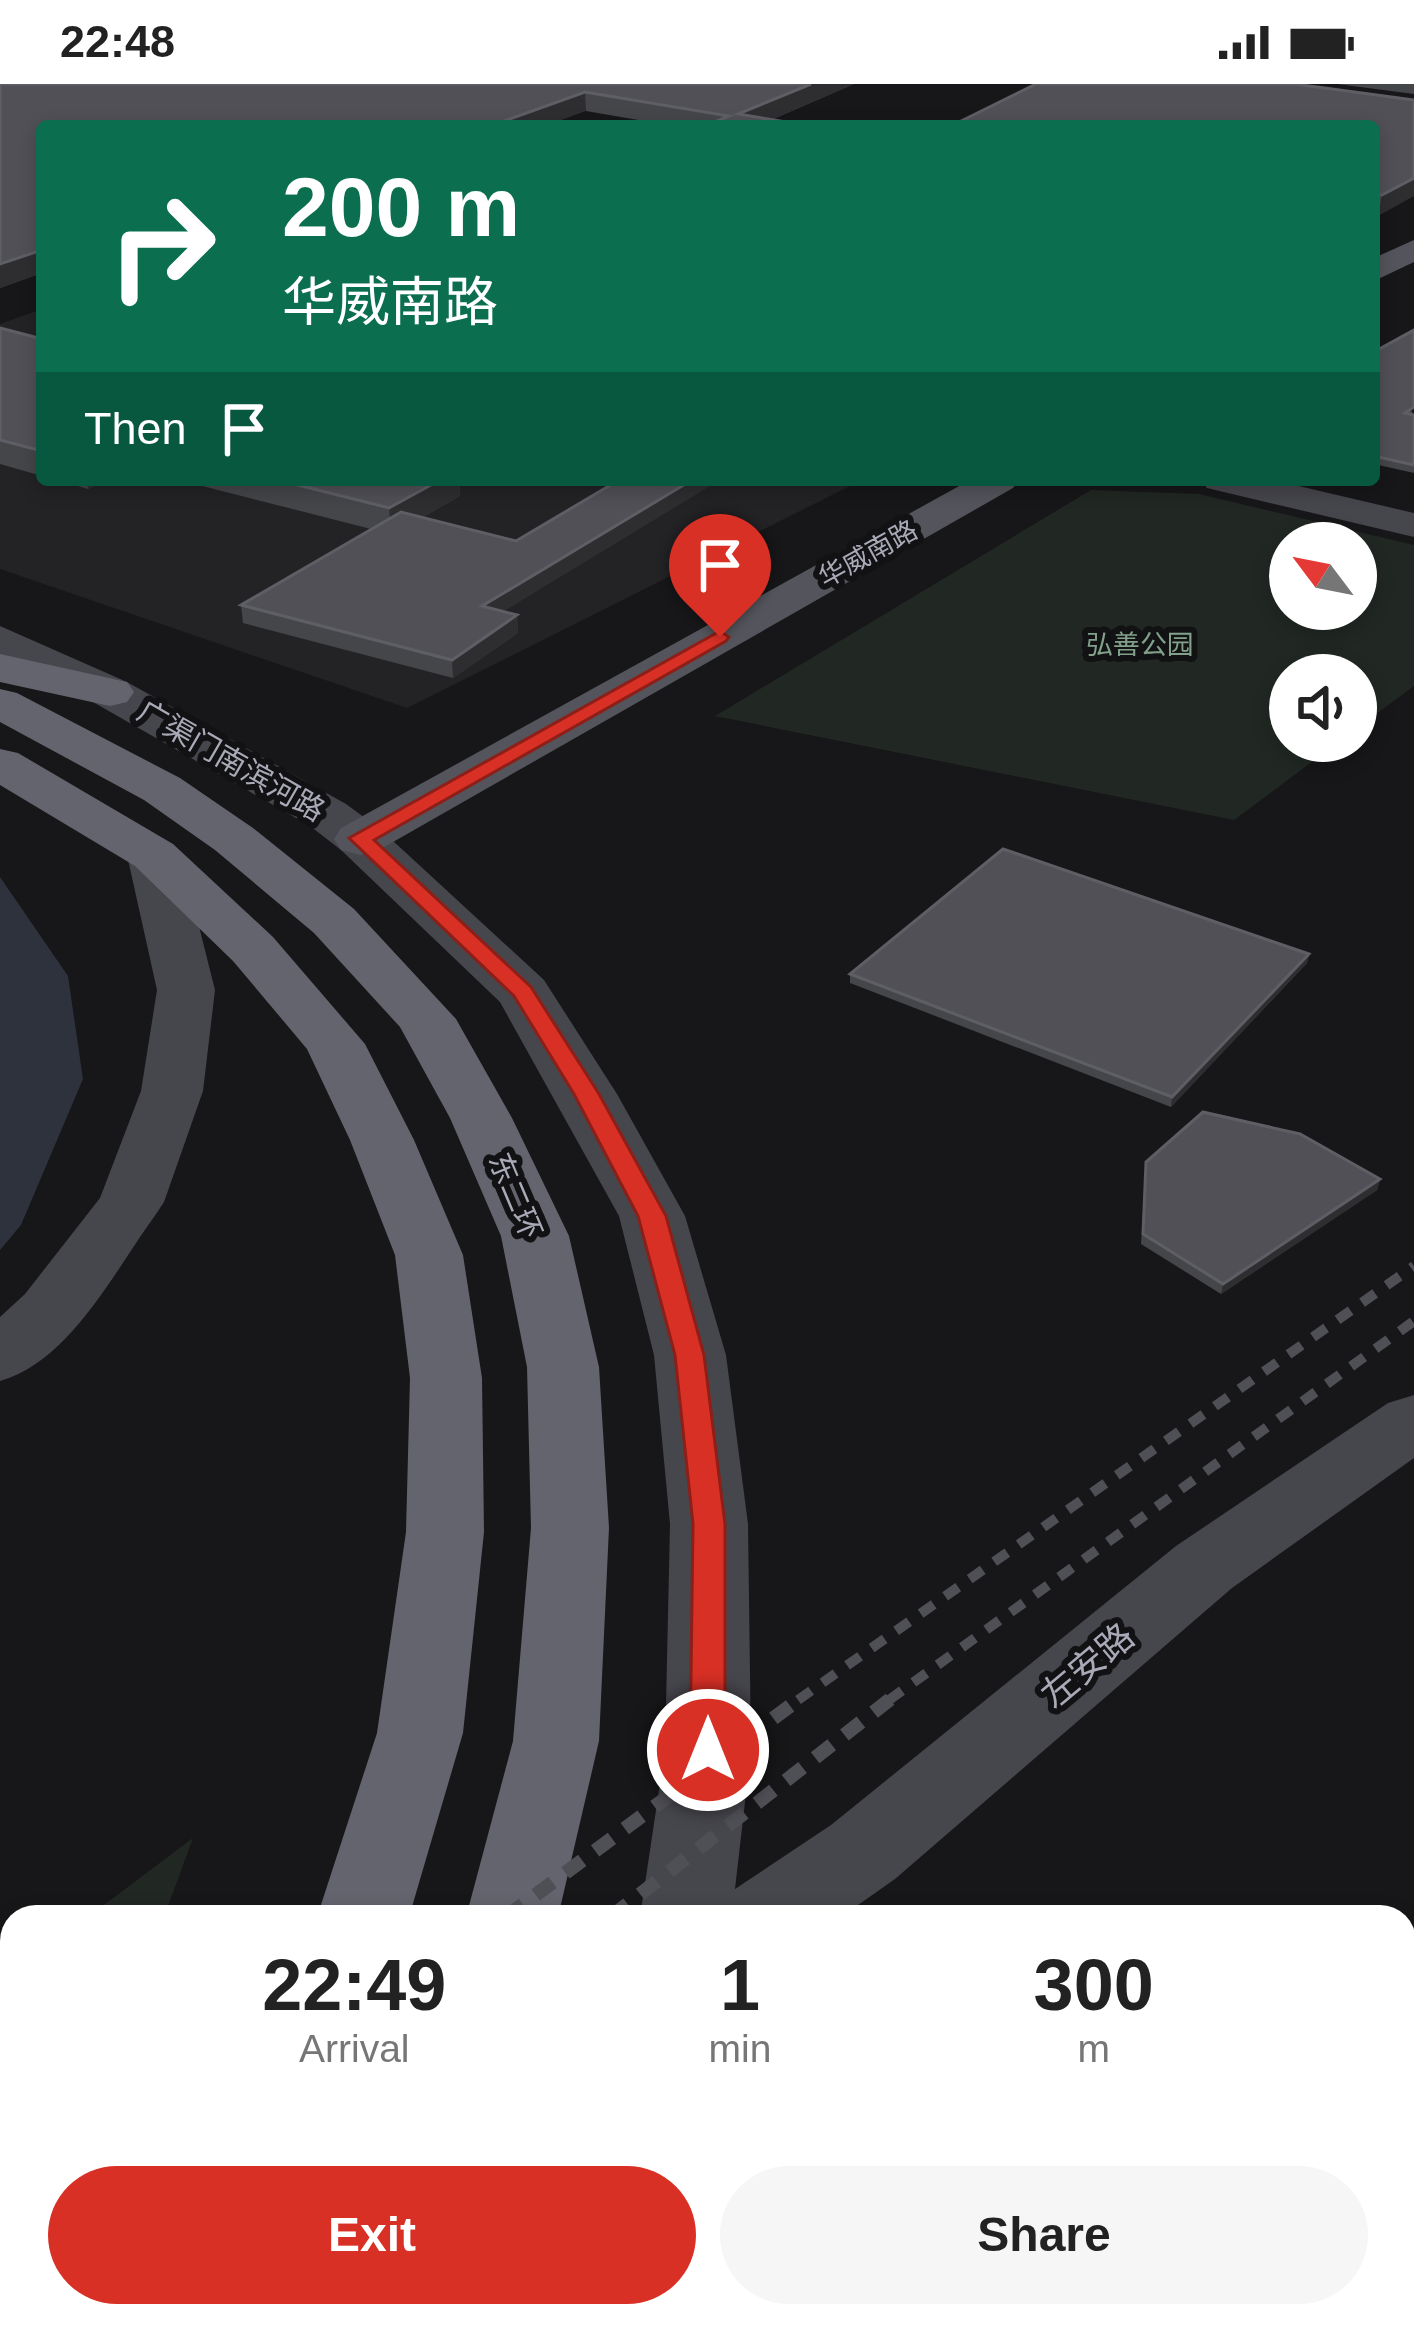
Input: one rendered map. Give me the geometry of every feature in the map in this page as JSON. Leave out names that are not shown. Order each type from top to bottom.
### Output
[{"type":"highway","points":[[0,668],[110,692]]},
{"type":"highway","name":"东二环","points":[[0,703],[162,789],[234,839],[334,921],[426,1019],[481,1118],[536,1236],[563,1367],[570,1528],[556,1741],[515,1905]]},
{"type":"highway","points":[[0,764],[154,855],[253,949],[335,1044],[382,1139],[429,1255],[446,1378],[445,1532],[420,1732],[367,1905]]},
{"type":"main road","points":[[1380,250],[1414,232]]},
{"type":"main road","points":[[1380,269],[1414,249]]},
{"type":"main road","name":"华威南路","points":[[344,827],[941,486]]},
{"type":"main road","name":"华威南路","points":[[344,827],[988,486]]},
{"type":"street","points":[[1247,486],[1414,525]]},
{"type":"street","name":"广渠门南滨河路","points":[[0,640],[110,692],[344,827],[523,992],[586,1094],[652,1216],[690,1355],[709,1524],[708,1750],[688,1905]]},
{"type":"street","points":[[0,1358],[50,1310],[131,1202],[172,1091],[186,990],[154,855]]},
{"type":"street","name":"左安路","points":[[786,1905],[863,1852],[1204,1567],[1414,1421]]},
{"type":"shaded area","points":[[36,311],[36,486],[850,486],[407,708],[0,569],[0,324]]},
{"type":"shaded area","points":[[0,877],[68,976],[83,1079],[21,1225],[0,1250]]},
{"type":"green space","name":"弘善公园","points":[[1091,490],[1199,494],[1317,522],[1269,522],[1269,630],[1377,630],[1377,536],[1414,545],[1414,686],[1377,713],[1377,654],[1269,654],[1269,762],[1312,762],[1234,820],[715,716]]},
{"type":"green space","points":[[193,1838],[168,1905],[104,1905]]},
{"type":"building","points":[[0,84],[811,84],[738,114],[774,120],[719,120],[729,116],[585,92],[507,120],[36,120],[36,252],[0,264]]},
{"type":"building","points":[[1036,84],[1295,84],[1414,100],[1414,178],[1380,195],[1380,120],[963,120]]},
{"type":"building","points":[[0,328],[36,337],[36,449],[0,440]]},
{"type":"building","points":[[1414,330],[1414,407],[1405,413],[1414,415],[1414,465],[1380,457],[1380,349]]},
{"type":"building","points":[[302,486],[429,486],[389,508]]},
{"type":"building","points":[[609,486],[682,486],[482,606],[517,615],[452,660],[241,605],[401,512],[516,541]]},
{"type":"building","points":[[1003,849],[1309,954],[1172,1097],[850,974]]},
{"type":"building","points":[[1203,1112],[1300,1134],[1380,1179],[1223,1284],[1143,1234],[1146,1162]]},
{"type":"railway","points":[[798,1700],[1414,1266]]},
{"type":"railway","points":[[891,1699],[1414,1321]]},
{"type":"railway","points":[[522,1905],[802,1697]]},
{"type":"railway","points":[[626,1905],[891,1699]]},
{"type":"route","points":[[708,1750],[709,1524],[690,1355],[652,1216],[586,1094],[523,992],[360,838],[720,637]]}]
